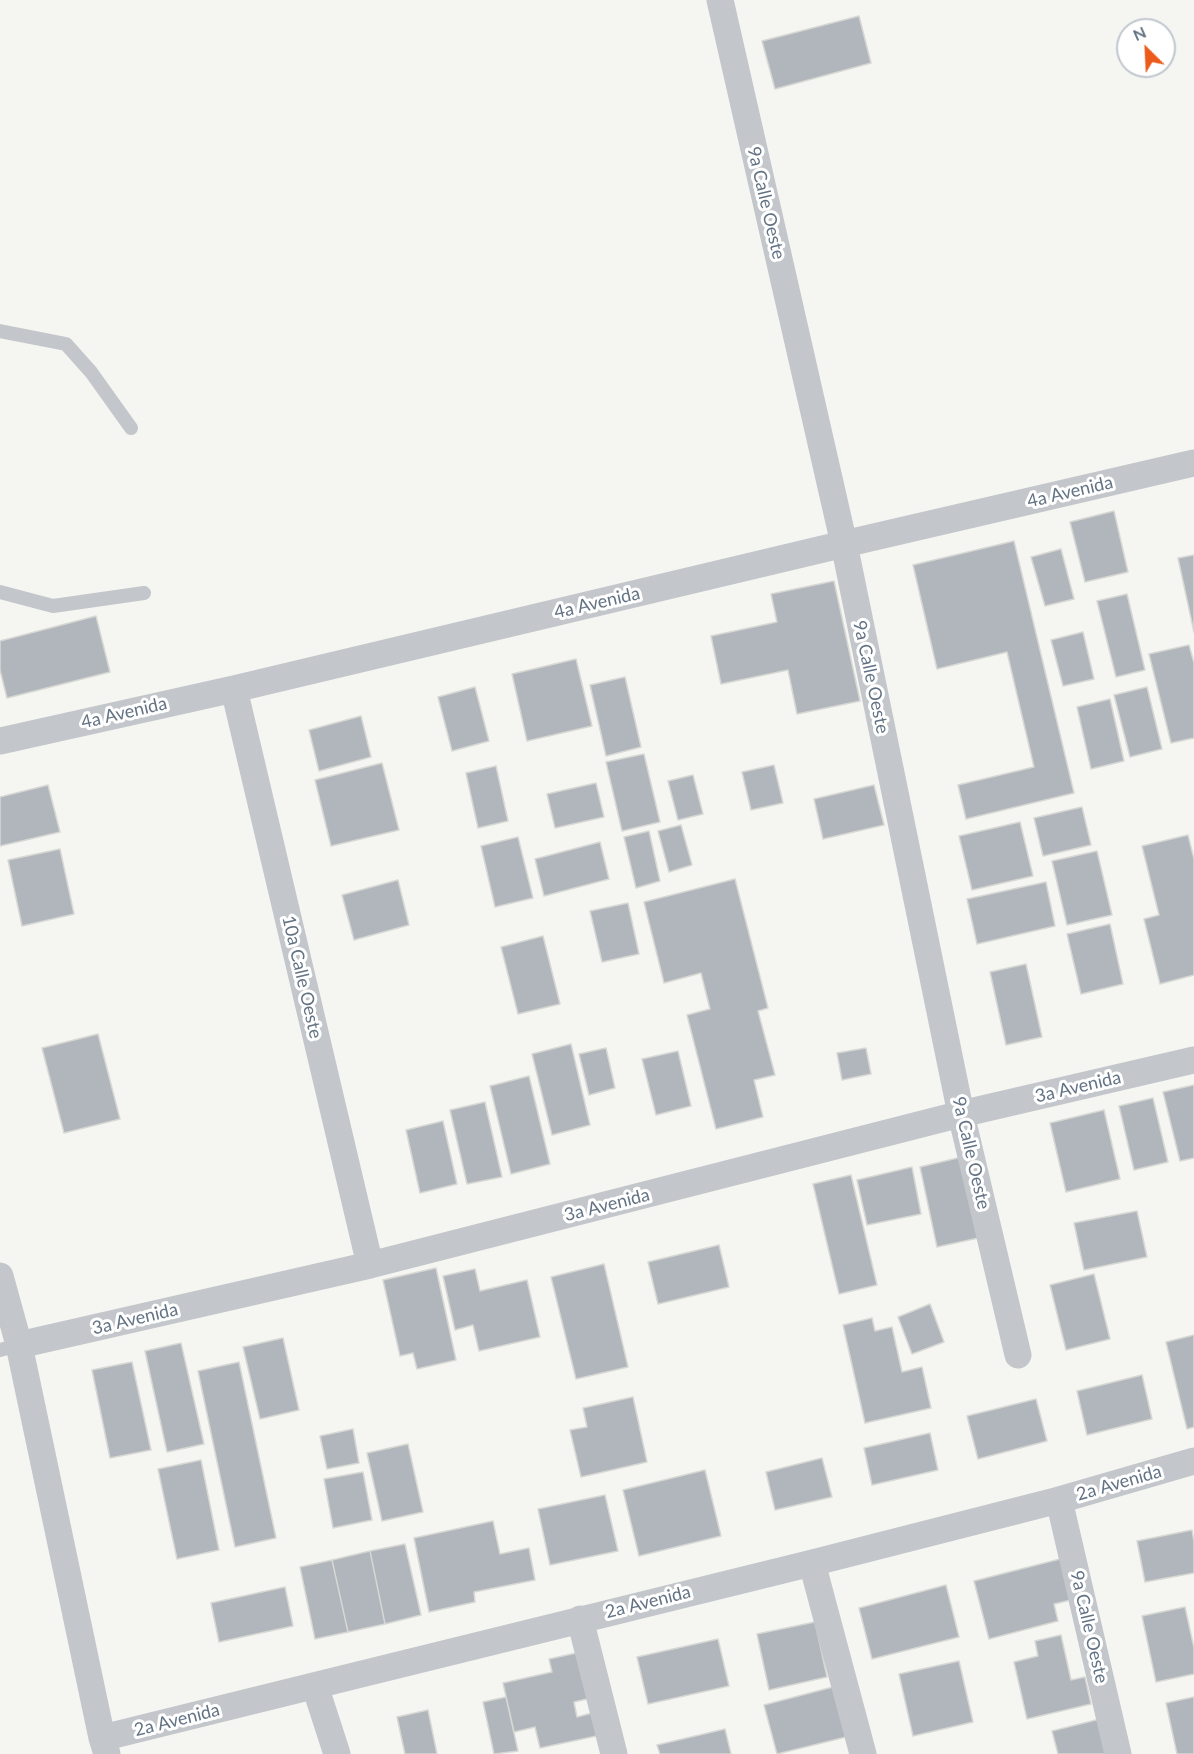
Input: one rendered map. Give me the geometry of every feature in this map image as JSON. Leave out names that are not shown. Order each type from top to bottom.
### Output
[{"type":"street","name":"9a Calle Oeste","points":[[720,0],[844,544],[961,1114],[1018,1355]]},
{"type":"street","name":"4a Avenida","points":[[0,741],[234,689],[1194,463]]},
{"type":"street","name":"10a Calle Oeste","points":[[234,689],[370,1265]]},
{"type":"street","name":"3a Avenida","points":[[10,1347],[370,1265],[961,1114],[1194,1060]]},
{"type":"street","points":[[0,1276],[10,1347],[104,1746]]},
{"type":"street","name":"2a Avenida","points":[[104,1746],[315,1686],[1059,1500],[1194,1461]]},
{"type":"street","name":"9a Calle Oeste","points":[[1059,1500],[1118,1754]]},
{"type":"street","points":[[812,1563],[863,1754]]},
{"type":"street","points":[[580,1619],[614,1754]]},
{"type":"street","points":[[315,1686],[338,1754]]},
{"type":"lane","points":[[0,331],[66,344],[91,372],[130,428]]},
{"type":"lane","points":[[0,592],[53,606],[144,593]]},
{"type":"building","points":[[859,16],[871,63],[775,89],[762,41]]},
{"type":"building","points":[[1114,511],[1128,572],[1085,582],[1070,522]]},
{"type":"building","points":[[1014,541],[1074,793],[966,819],[958,785],[1034,767],[1007,652],[937,669],[913,565]]},
{"type":"building","points":[[1061,549],[1074,599],[1045,606],[1031,557]]},
{"type":"building","points":[[1194,555],[1194,632],[1178,558]]},
{"type":"building","points":[[834,581],[860,701],[797,714],[788,670],[721,684],[711,636],[777,622],[771,594]]},
{"type":"building","points":[[1127,594],[1145,670],[1116,677],[1097,601]]},
{"type":"building","points":[[96,616],[110,672],[7,698],[0,670],[0,641]]},
{"type":"building","points":[[1083,632],[1094,679],[1063,686],[1051,640]]},
{"type":"building","points":[[1189,645],[1194,663],[1194,738],[1171,743],[1149,654]]},
{"type":"building","points":[[576,659],[592,726],[527,741],[512,674]]},
{"type":"building","points":[[625,677],[641,747],[606,756],[590,685]]},
{"type":"building","points":[[475,687],[489,741],[452,751],[438,697]]},
{"type":"building","points":[[1147,687],[1162,749],[1130,757],[1114,695]]},
{"type":"building","points":[[1110,699],[1124,761],[1091,769],[1077,707]]},
{"type":"building","points":[[361,716],[371,757],[319,771],[309,730]]},
{"type":"building","points":[[644,754],[660,822],[622,831],[606,762]]},
{"type":"building","points":[[382,763],[399,830],[331,846],[315,780]]},
{"type":"building","points":[[774,765],[783,803],[751,810],[742,772]]},
{"type":"building","points":[[496,766],[508,821],[478,828],[466,773]]},
{"type":"building","points":[[693,775],[703,814],[678,820],[668,781]]},
{"type":"building","points":[[596,783],[604,817],[555,828],[547,794]]},
{"type":"building","points":[[48,785],[60,832],[0,846],[0,797]]},
{"type":"building","points":[[874,785],[884,825],[823,839],[814,799]]},
{"type":"building","points":[[1082,807],[1091,845],[1043,856],[1034,818]]},
{"type":"building","points":[[1020,822],[1033,876],[972,890],[959,836]]},
{"type":"building","points":[[681,825],[692,865],[669,872],[658,831]]},
{"type":"building","points":[[649,831],[660,881],[636,888],[624,837]]},
{"type":"building","points":[[1188,835],[1194,859],[1194,975],[1160,984],[1144,919],[1159,915],[1142,846]]},
{"type":"building","points":[[518,837],[533,898],[495,907],[481,846]]},
{"type":"building","points":[[600,842],[609,879],[544,896],[535,859]]},
{"type":"building","points":[[60,849],[74,914],[22,926],[8,860]]},
{"type":"building","points":[[1097,851],[1112,915],[1067,925],[1052,861]]},
{"type":"building","points":[[735,879],[768,1008],[758,1011],[775,1075],[754,1080],[763,1117],[716,1129],[687,1015],[710,1009],[701,973],[664,983],[644,902]]},
{"type":"building","points":[[398,880],[409,925],[354,940],[342,895]]},
{"type":"building","points":[[1046,882],[1055,926],[977,944],[967,899]]},
{"type":"building","points":[[628,903],[639,954],[602,962],[590,911]]},
{"type":"building","points":[[1110,924],[1123,984],[1081,994],[1067,934]]},
{"type":"building","points":[[543,936],[560,1004],[518,1014],[501,947]]},
{"type":"building","points":[[1026,964],[1042,1037],[1006,1045],[990,972]]},
{"type":"building","points":[[98,1034],[120,1119],[64,1133],[42,1048]]},
{"type":"building","points":[[571,1044],[590,1125],[552,1135],[532,1054]]},
{"type":"building","points":[[606,1048],[615,1088],[589,1095],[579,1054]]},
{"type":"building","points":[[866,1048],[871,1074],[842,1080],[837,1053]]},
{"type":"building","points":[[678,1051],[691,1106],[656,1115],[642,1059]]},
{"type":"building","points":[[529,1076],[550,1164],[511,1174],[490,1086]]},
{"type":"building","points":[[1194,1085],[1194,1158],[1180,1161],[1163,1092]]},
{"type":"building","points":[[1153,1098],[1168,1162],[1134,1170],[1119,1106]]},
{"type":"building","points":[[485,1102],[502,1177],[467,1184],[450,1110]]},
{"type":"building","points":[[1104,1110],[1120,1179],[1066,1192],[1050,1123]]},
{"type":"building","points":[[443,1121],[457,1184],[420,1193],[406,1130]]},
{"type":"building","points":[[966,1156],[983,1237],[937,1247],[920,1167]]},
{"type":"building","points":[[912,1167],[921,1214],[867,1225],[857,1180]]},
{"type":"building","points":[[851,1175],[877,1285],[839,1294],[813,1184]]},
{"type":"building","points":[[1137,1211],[1147,1257],[1084,1270],[1074,1223]]},
{"type":"building","points":[[719,1245],[729,1287],[658,1304],[648,1262]]},
{"type":"building","points":[[604,1264],[628,1367],[576,1379],[551,1277]]},
{"type":"building","points":[[436,1268],[456,1360],[417,1369],[413,1353],[400,1356],[383,1280]]},
{"type":"building","points":[[475,1269],[480,1291],[527,1280],[540,1337],[479,1351],[473,1325],[455,1330],[443,1276]]},
{"type":"building","points":[[1094,1274],[1110,1339],[1066,1350],[1050,1285]]},
{"type":"building","points":[[930,1304],[944,1342],[912,1354],[898,1317]]},
{"type":"building","points":[[872,1318],[875,1331],[892,1327],[902,1372],[922,1367],[931,1408],[865,1423],[843,1325]]},
{"type":"building","points":[[1194,1335],[1194,1427],[1187,1429],[1166,1342]]},
{"type":"building","points":[[283,1338],[299,1410],[260,1419],[243,1347]]},
{"type":"building","points":[[181,1343],[204,1444],[167,1452],[145,1351]]},
{"type":"building","points":[[132,1362],[151,1450],[110,1458],[92,1370]]},
{"type":"building","points":[[239,1362],[276,1538],[235,1547],[198,1371]]},
{"type":"building","points":[[1142,1375],[1152,1419],[1087,1435],[1077,1391]]},
{"type":"building","points":[[633,1397],[647,1462],[581,1477],[570,1430],[587,1427],[583,1408]]},
{"type":"building","points":[[1036,1399],[1047,1441],[978,1459],[967,1416]]},
{"type":"building","points":[[353,1429],[359,1463],[327,1469],[320,1436]]},
{"type":"building","points":[[930,1433],[938,1470],[872,1485],[864,1448]]},
{"type":"building","points":[[408,1444],[423,1512],[382,1521],[367,1453]]},
{"type":"building","points":[[822,1458],[832,1497],[775,1510],[766,1472]]},
{"type":"building","points":[[201,1460],[219,1550],[177,1559],[158,1469]]},
{"type":"building","points":[[705,1470],[721,1536],[639,1556],[623,1490]]},
{"type":"building","points":[[363,1472],[372,1520],[333,1528],[324,1479]]},
{"type":"building","points":[[605,1495],[618,1551],[550,1565],[538,1509]]},
{"type":"building","points":[[493,1521],[500,1554],[529,1548],[535,1580],[474,1592],[475,1602],[429,1612],[414,1538]]},
{"type":"building","points":[[1192,1530],[1194,1573],[1145,1582],[1137,1541]]},
{"type":"building","points":[[405,1544],[421,1615],[385,1624],[370,1551]]},
{"type":"building","points":[[370,1551],[385,1624],[348,1632],[332,1560]]},
{"type":"building","points":[[1064,1558],[1075,1599],[1054,1604],[1058,1621],[989,1639],[974,1581]]},
{"type":"building","points":[[332,1560],[348,1632],[315,1639],[300,1567]]},
{"type":"building","points":[[946,1585],[959,1637],[872,1659],[859,1608]]},
{"type":"building","points":[[285,1587],[293,1626],[219,1642],[211,1603]]},
{"type":"building","points":[[1185,1607],[1194,1648],[1194,1674],[1156,1682],[1142,1616]]},
{"type":"building","points":[[815,1622],[827,1677],[769,1690],[757,1634]]},
{"type":"building","points":[[1061,1635],[1071,1680],[1085,1677],[1091,1704],[1027,1719],[1014,1662],[1038,1656],[1035,1641]]},
{"type":"building","points":[[718,1639],[729,1686],[648,1704],[637,1657]]},
{"type":"building","points":[[581,1652],[591,1698],[574,1702],[577,1717],[596,1712],[601,1735],[540,1748],[535,1727],[514,1732],[503,1683],[552,1672],[549,1659]]},
{"type":"building","points":[[959,1661],[973,1722],[913,1736],[899,1674]]},
{"type":"building","points":[[833,1687],[846,1737],[777,1754],[764,1705]]},
{"type":"building","points":[[506,1697],[518,1751],[494,1754],[483,1702]]},
{"type":"building","points":[[1194,1697],[1194,1754],[1177,1754],[1166,1703]]},
{"type":"building","points":[[428,1710],[437,1754],[405,1754],[397,1717]]},
{"type":"building","points":[[1100,1719],[1108,1754],[1058,1754],[1052,1731]]},
{"type":"building","points":[[725,1729],[731,1754],[660,1754],[657,1745]]}]
